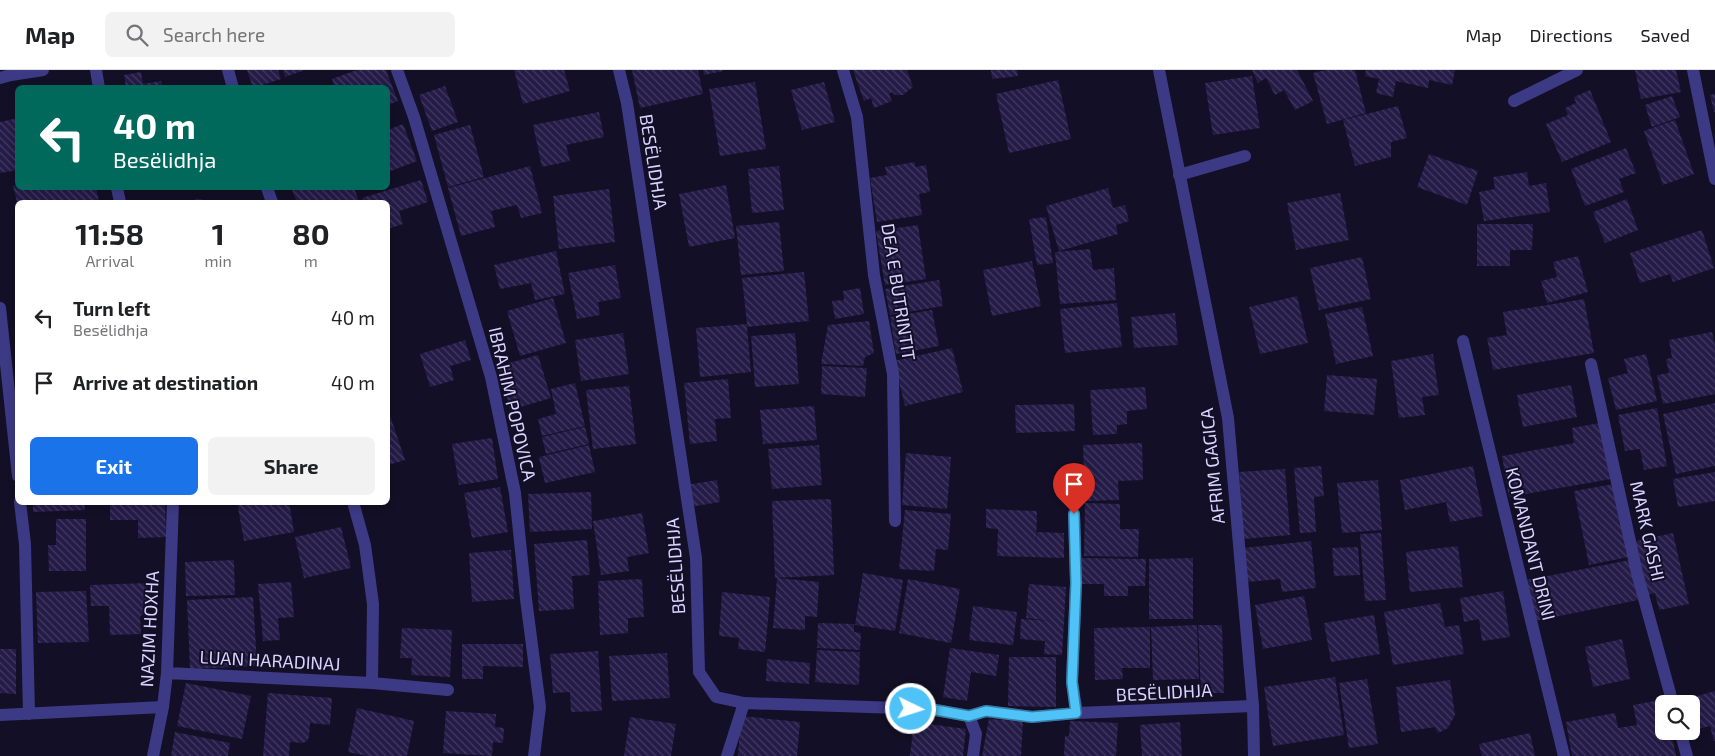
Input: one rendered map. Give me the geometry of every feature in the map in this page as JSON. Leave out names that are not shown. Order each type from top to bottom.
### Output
[{"type":"street","points":[[7,74],[43,70]]},
{"type":"street","points":[[96,70],[98,85]]},
{"type":"street","points":[[228,70],[232,85]]},
{"type":"street","name":"IBRAHIM POPOVICA","points":[[397,70],[414,117],[491,377],[515,493],[540,707],[534,756]]},
{"type":"street","name":"BESËLIDHJA","points":[[619,70],[627,104],[696,558],[699,672],[716,697],[744,703],[930,709],[969,716],[986,711],[1032,717],[1076,713],[1253,706]]},
{"type":"street","name":"DEA E BUTRINTIT","points":[[842,70],[857,117],[874,275],[893,374],[895,522]]},
{"type":"street","name":"AFRIM GAGICA","points":[[1159,70],[1228,418],[1253,706],[1254,756]]},
{"type":"street","points":[[1514,101],[1577,70]]},
{"type":"street","points":[[1693,70],[1715,179]]},
{"type":"street","points":[[1179,175],[1245,156]]},
{"type":"street","points":[[0,308],[15,448]]},
{"type":"street","name":"KOMANDANT DRINI","points":[[1463,341],[1564,756]]},
{"type":"street","name":"MARK GASHI","points":[[1591,364],[1637,573],[1671,695]]},
{"type":"street","points":[[20,505],[25,544],[29,714]]},
{"type":"street","name":"NAZIM HOXHA","points":[[153,756],[163,707],[167,673],[173,505]]},
{"type":"street","points":[[354,505],[365,545],[373,604],[372,684]]},
{"type":"street","points":[[1074,514],[1076,583],[1072,682],[1076,713]]},
{"type":"street","name":"LUAN HARADINAJ","points":[[167,673],[448,690]]},
{"type":"street","points":[[727,756],[744,703]]},
{"type":"street","points":[[0,715],[163,707]]},
{"type":"street","points":[[969,716],[976,734],[973,756]]},
{"type":"street","points":[[1683,740],[1687,756]]},
{"type":"building","points":[[247,70],[278,70],[281,79],[262,85],[252,85]]},
{"type":"building","points":[[283,70],[305,70],[285,77]]},
{"type":"building","points":[[357,70],[386,70],[398,101],[390,104],[390,85],[334,85],[332,79]]},
{"type":"building","points":[[514,70],[564,70],[570,91],[523,104]]},
{"type":"building","points":[[632,70],[698,70],[703,94],[640,108]]},
{"type":"building","points":[[703,70],[723,70],[723,71],[704,75]]},
{"type":"building","points":[[853,70],[907,70],[913,87],[903,95],[895,95],[892,92],[889,94],[892,101],[874,108],[871,98],[864,101]]},
{"type":"building","points":[[991,70],[1017,70],[1018,76],[992,79]]},
{"type":"building","points":[[1252,70],[1297,70],[1313,101],[1295,110],[1284,90],[1275,95],[1266,78],[1258,83]]},
{"type":"building","points":[[1326,70],[1355,70],[1366,113],[1327,124],[1313,73]]},
{"type":"building","points":[[1366,70],[1455,70],[1452,85],[1429,80],[1428,88],[1396,81],[1393,97],[1376,93],[1379,79],[1365,76]]},
{"type":"building","points":[[1635,70],[1676,70],[1681,92],[1641,99]]},
{"type":"building","points":[[141,72],[143,84],[161,81],[162,85],[126,85],[124,75]]},
{"type":"building","points":[[1252,76],[1260,128],[1213,135],[1205,83]]},
{"type":"building","points":[[1058,80],[1071,139],[1009,153],[996,94]]},
{"type":"building","points":[[755,82],[766,149],[720,156],[709,89]]},
{"type":"building","points":[[824,82],[835,122],[802,130],[791,90]]},
{"type":"building","points":[[445,86],[458,122],[432,131],[419,95]]},
{"type":"building","points":[[1590,90],[1611,142],[1562,162],[1546,124],[1568,115],[1565,108],[1576,103],[1574,97]]},
{"type":"building","points":[[1715,94],[1715,112],[1714,112],[1710,95]]},
{"type":"building","points":[[1672,96],[1680,117],[1652,127],[1645,105]]},
{"type":"building","points":[[1398,106],[1407,138],[1391,142],[1391,157],[1355,166],[1343,120]]},
{"type":"building","points":[[599,112],[604,137],[566,145],[570,161],[542,167],[533,125]]},
{"type":"building","points":[[15,119],[15,170],[0,173],[0,122]]},
{"type":"building","points":[[1675,120],[1694,174],[1663,185],[1644,131]]},
{"type":"building","points":[[403,124],[417,161],[390,171],[390,129]]},
{"type":"building","points":[[470,125],[484,177],[448,187],[434,135]]},
{"type":"building","points":[[1626,148],[1636,173],[1619,179],[1624,192],[1585,206],[1571,169]]},
{"type":"building","points":[[1429,154],[1478,171],[1467,205],[1417,187]]},
{"type":"building","points":[[915,162],[915,167],[926,165],[930,192],[919,194],[922,215],[877,222],[870,178],[887,175],[885,167]]},
{"type":"building","points":[[530,166],[542,213],[521,218],[517,205],[491,211],[495,227],[461,236],[448,188]]},
{"type":"building","points":[[779,166],[784,210],[752,213],[748,169]]},
{"type":"building","points":[[1527,172],[1529,186],[1546,183],[1550,212],[1484,221],[1479,192],[1495,189],[1493,177]]},
{"type":"building","points":[[421,180],[428,202],[399,211],[403,224],[390,228],[390,200],[363,200],[362,198]]},
{"type":"building","points":[[726,185],[735,238],[689,247],[679,194]]},
{"type":"building","points":[[13,186],[15,186],[15,190],[96,190],[99,200],[16,200]]},
{"type":"building","points":[[1108,188],[1113,208],[1125,205],[1129,221],[1116,225],[1118,234],[1059,251],[1046,206]]},
{"type":"building","points":[[609,189],[615,242],[559,249],[553,196]]},
{"type":"building","points":[[292,190],[355,190],[359,200],[296,200]]},
{"type":"building","points":[[1340,193],[1349,240],[1296,250],[1287,203]]},
{"type":"building","points":[[1627,199],[1638,230],[1605,243],[1593,212]]},
{"type":"building","points":[[1046,217],[1053,263],[1037,265],[1029,219]]},
{"type":"building","points":[[779,222],[784,271],[741,275],[736,226]]},
{"type":"building","points":[[1477,224],[1533,224],[1532,250],[1510,250],[1510,266],[1477,266]]},
{"type":"building","points":[[918,225],[926,279],[885,285],[876,231]]},
{"type":"building","points":[[1702,230],[1714,268],[1673,282],[1670,274],[1640,283],[1630,253]]},
{"type":"building","points":[[1090,249],[1093,270],[1114,268],[1116,300],[1060,304],[1055,252]]},
{"type":"building","points":[[556,251],[565,294],[535,300],[531,283],[500,289],[494,265]]},
{"type":"building","points":[[1578,256],[1588,292],[1547,303],[1541,281],[1557,277],[1553,262]]},
{"type":"building","points":[[1362,257],[1371,299],[1319,310],[1310,268]]},
{"type":"building","points":[[1032,261],[1041,306],[992,316],[983,270]]},
{"type":"building","points":[[615,265],[621,298],[598,302],[600,315],[577,319],[568,273]]},
{"type":"building","points":[[804,272],[809,321],[747,327],[751,372],[700,377],[696,328],[747,324],[742,278]]},
{"type":"building","points":[[939,280],[943,306],[890,315],[885,289]]},
{"type":"building","points":[[860,288],[864,314],[835,319],[832,301],[844,300],[843,291]]},
{"type":"building","points":[[1297,296],[1308,343],[1260,354],[1249,307]]},
{"type":"building","points":[[553,298],[566,343],[520,356],[507,311]]},
{"type":"building","points":[[1584,299],[1594,353],[1493,370],[1487,338],[1507,335],[1503,312]]},
{"type":"building","points":[[1117,303],[1122,347],[1065,353],[1060,309]]},
{"type":"building","points":[[1362,307],[1373,356],[1336,364],[1325,314]]},
{"type":"building","points":[[932,310],[939,346],[896,354],[890,317]]},
{"type":"building","points":[[1175,313],[1178,345],[1134,348],[1131,317]]},
{"type":"building","points":[[869,321],[874,353],[865,357],[863,366],[821,364],[828,325]]},
{"type":"building","points":[[1712,332],[1715,345],[1715,394],[1663,404],[1657,375],[1669,373],[1666,359],[1672,358],[1669,340]]},
{"type":"building","points":[[623,333],[629,374],[581,381],[575,340]]},
{"type":"building","points":[[795,333],[799,384],[755,387],[751,336]]},
{"type":"building","points":[[465,340],[471,360],[450,366],[454,380],[430,387],[420,354]]},
{"type":"building","points":[[952,348],[963,392],[905,406],[894,361]]},
{"type":"building","points":[[1433,354],[1439,395],[1422,397],[1425,415],[1399,418],[1391,361]]},
{"type":"building","points":[[1646,354],[1657,401],[1616,410],[1608,378],[1628,373],[1624,359]]},
{"type":"building","points":[[538,355],[551,398],[510,410],[498,366]]},
{"type":"building","points":[[822,366],[867,368],[865,397],[821,394]]},
{"type":"building","points":[[1327,375],[1377,379],[1374,415],[1324,411]]},
{"type":"building","points":[[728,379],[731,418],[715,419],[717,441],[690,444],[684,383]]},
{"type":"building","points":[[575,383],[585,426],[542,436],[538,419],[556,414],[551,389]]},
{"type":"building","points":[[1571,385],[1577,417],[1523,427],[1517,395]]},
{"type":"building","points":[[629,386],[636,444],[593,449],[586,390]]},
{"type":"building","points":[[1145,387],[1147,409],[1127,411],[1127,424],[1117,425],[1117,434],[1093,435],[1090,390]]},
{"type":"building","points":[[1715,403],[1715,466],[1676,474],[1663,414]]},
{"type":"building","points":[[1074,404],[1075,431],[1016,433],[1015,405]]},
{"type":"building","points":[[814,406],[817,440],[763,444],[760,410]]},
{"type":"building","points":[[1657,408],[1667,466],[1644,470],[1640,449],[1625,451],[1618,415]]},
{"type":"building","points":[[390,419],[405,460],[390,464]]},
{"type":"building","points":[[1600,423],[1611,479],[1509,497],[1502,456],[1574,443],[1572,428]]},
{"type":"building","points":[[585,427],[589,444],[546,454],[542,437]]},
{"type":"building","points":[[492,438],[498,479],[459,485],[452,444]]},
{"type":"building","points":[[1142,443],[1143,480],[1118,481],[1119,500],[1085,501],[1083,445]]},
{"type":"building","points":[[589,445],[595,472],[545,483],[539,457]]},
{"type":"building","points":[[819,445],[822,485],[772,489],[768,449]]},
{"type":"building","points":[[906,453],[951,457],[947,509],[902,505]]},
{"type":"building","points":[[1321,466],[1324,496],[1314,497],[1316,532],[1300,533],[1294,468]]},
{"type":"building","points":[[1473,466],[1483,516],[1450,522],[1446,502],[1405,510],[1400,480]]},
{"type":"building","points":[[1285,469],[1290,535],[1244,539],[1239,472]]},
{"type":"building","points":[[1715,472],[1715,501],[1678,507],[1673,479]]},
{"type":"building","points":[[717,480],[720,502],[690,507],[686,485]]},
{"type":"building","points":[[1378,480],[1382,530],[1342,533],[1337,483]]},
{"type":"building","points":[[1614,484],[1628,557],[1589,565],[1574,491]]},
{"type":"building","points":[[500,487],[508,532],[472,538],[464,493]]},
{"type":"building","points":[[591,492],[592,529],[530,532],[528,494]]},
{"type":"building","points":[[831,499],[834,575],[775,578],[772,501]]},
{"type":"building","points":[[1085,503],[1120,504],[1120,529],[1139,529],[1138,557],[1084,556]]},
{"type":"building","points":[[33,505],[84,505],[85,510],[33,512]]},
{"type":"building","points":[[110,505],[165,505],[166,537],[138,538],[138,520],[110,520]]},
{"type":"building","points":[[238,505],[290,505],[294,532],[244,541]]},
{"type":"building","points":[[986,509],[1037,511],[1036,546],[1037,532],[1064,533],[1064,558],[997,556],[998,529],[986,528]]},
{"type":"building","points":[[905,510],[951,514],[948,550],[936,549],[934,571],[899,569]]},
{"type":"building","points":[[642,513],[649,553],[627,557],[629,571],[601,575],[593,521]]},
{"type":"building","points":[[56,519],[86,519],[86,571],[49,571],[48,545],[56,545]]},
{"type":"building","points":[[341,527],[351,568],[304,578],[295,537]]},
{"type":"building","points":[[1381,533],[1386,600],[1365,601],[1360,534]]},
{"type":"building","points":[[1673,533],[1689,604],[1659,610],[1655,593],[1647,595],[1636,541]]},
{"type":"building","points":[[587,540],[590,575],[572,576],[574,609],[539,611],[534,544]]},
{"type":"building","points":[[1311,541],[1316,588],[1282,592],[1280,579],[1247,582],[1243,548]]},
{"type":"building","points":[[1458,546],[1463,587],[1410,592],[1406,552]]},
{"type":"building","points":[[1358,547],[1360,575],[1334,576],[1332,548]]},
{"type":"building","points":[[511,550],[514,599],[472,602],[469,553]]},
{"type":"building","points":[[1082,558],[1146,559],[1145,586],[1128,586],[1128,596],[1104,596],[1104,584],[1082,584]]},
{"type":"building","points":[[1193,558],[1193,619],[1149,619],[1149,559]]},
{"type":"building","points":[[234,560],[235,595],[186,596],[185,562]]},
{"type":"building","points":[[1630,560],[1638,600],[1535,621],[1527,580]]},
{"type":"building","points":[[863,573],[903,580],[895,631],[855,625]]},
{"type":"building","points":[[777,578],[819,582],[817,617],[805,616],[805,630],[773,628]]},
{"type":"building","points":[[642,579],[644,617],[628,618],[628,633],[600,635],[598,581]]},
{"type":"building","points":[[908,579],[960,589],[951,643],[899,633]]},
{"type":"building","points":[[291,582],[294,617],[278,618],[280,640],[263,641],[258,584]]},
{"type":"building","points":[[147,583],[148,613],[140,616],[141,634],[110,635],[109,606],[91,606],[90,585]]},
{"type":"building","points":[[1029,584],[1066,587],[1062,655],[1044,654],[1045,641],[1020,639],[1021,619],[1051,621],[1026,618]]},
{"type":"building","points":[[86,591],[89,642],[38,643],[36,592]]},
{"type":"building","points":[[1503,591],[1510,637],[1482,641],[1479,619],[1464,622],[1460,598]]},
{"type":"building","points":[[722,592],[770,597],[765,652],[738,649],[739,638],[719,636]]},
{"type":"building","points":[[1304,596],[1312,640],[1263,649],[1255,605]]},
{"type":"building","points":[[253,597],[257,666],[190,669],[187,600]]},
{"type":"building","points":[[1440,603],[1445,627],[1459,625],[1464,654],[1393,665],[1384,612]]},
{"type":"building","points":[[973,606],[1017,612],[1013,645],[969,640]]},
{"type":"building","points":[[1374,615],[1380,654],[1331,662],[1324,623]]},
{"type":"building","points":[[818,623],[854,624],[854,632],[861,633],[860,650],[817,648]]},
{"type":"building","points":[[1197,625],[1199,679],[1153,680],[1151,627]]},
{"type":"building","points":[[1198,625],[1222,625],[1224,693],[1201,693]]},
{"type":"building","points":[[1150,627],[1150,668],[1122,668],[1123,679],[1095,680],[1094,628]]},
{"type":"building","points":[[402,628],[452,630],[450,677],[411,675],[412,658],[400,658]]},
{"type":"building","points":[[1622,639],[1630,679],[1593,687],[1585,647]]},
{"type":"building","points":[[462,644],[523,644],[523,667],[483,666],[483,679],[462,679]]},
{"type":"building","points":[[950,648],[999,655],[996,676],[971,672],[967,701],[943,697]]},
{"type":"building","points":[[0,649],[16,649],[16,694],[0,693]]},
{"type":"building","points":[[817,650],[860,652],[859,685],[815,682]]},
{"type":"building","points":[[598,651],[602,711],[571,712],[570,692],[553,693],[550,654]]},
{"type":"building","points":[[667,653],[670,698],[612,701],[609,656]]},
{"type":"building","points":[[1009,657],[1056,657],[1056,707],[1008,706]]},
{"type":"building","points":[[767,659],[810,663],[809,684],[766,681]]},
{"type":"building","points":[[1335,677],[1344,735],[1273,746],[1264,687]]},
{"type":"building","points":[[1367,679],[1378,744],[1349,748],[1339,683]]},
{"type":"building","points":[[1450,680],[1455,715],[1448,728],[1438,733],[1435,727],[1401,732],[1396,687]]},
{"type":"building","points":[[186,683],[251,696],[242,739],[177,726]]},
{"type":"building","points":[[1715,691],[1715,741],[1710,726],[1700,728],[1700,695]]},
{"type":"building","points":[[268,693],[332,698],[330,725],[310,723],[307,741],[303,743],[290,742],[289,756],[263,756]]},
{"type":"building","points":[[1655,701],[1655,740],[1673,740],[1676,756],[1572,756],[1566,722],[1615,713],[1618,728],[1637,725],[1633,705]]},
{"type":"building","points":[[357,708],[414,721],[407,756],[367,756],[348,752]]},
{"type":"building","points":[[446,711],[496,714],[495,727],[504,728],[503,743],[493,742],[492,756],[443,753]]},
{"type":"building","points":[[741,716],[800,722],[797,756],[738,756]]},
{"type":"building","points":[[630,717],[676,724],[671,756],[624,756]]},
{"type":"building","points":[[989,719],[1023,721],[1021,756],[982,756]]},
{"type":"building","points":[[1070,721],[1118,723],[1116,756],[1064,756],[1065,736],[1069,736]]},
{"type":"building","points":[[914,722],[966,729],[963,756],[910,756]]},
{"type":"building","points":[[1180,722],[1182,756],[1142,756],[1140,725]]},
{"type":"building","points":[[175,732],[230,743],[228,756],[171,756]]},
{"type":"building","points":[[1530,733],[1535,756],[1482,756],[1479,744]]},
{"type":"route","points":[[911,709],[930,709],[969,716],[986,711],[1032,717],[1076,713],[1072,682],[1076,583],[1074,514]]}]
